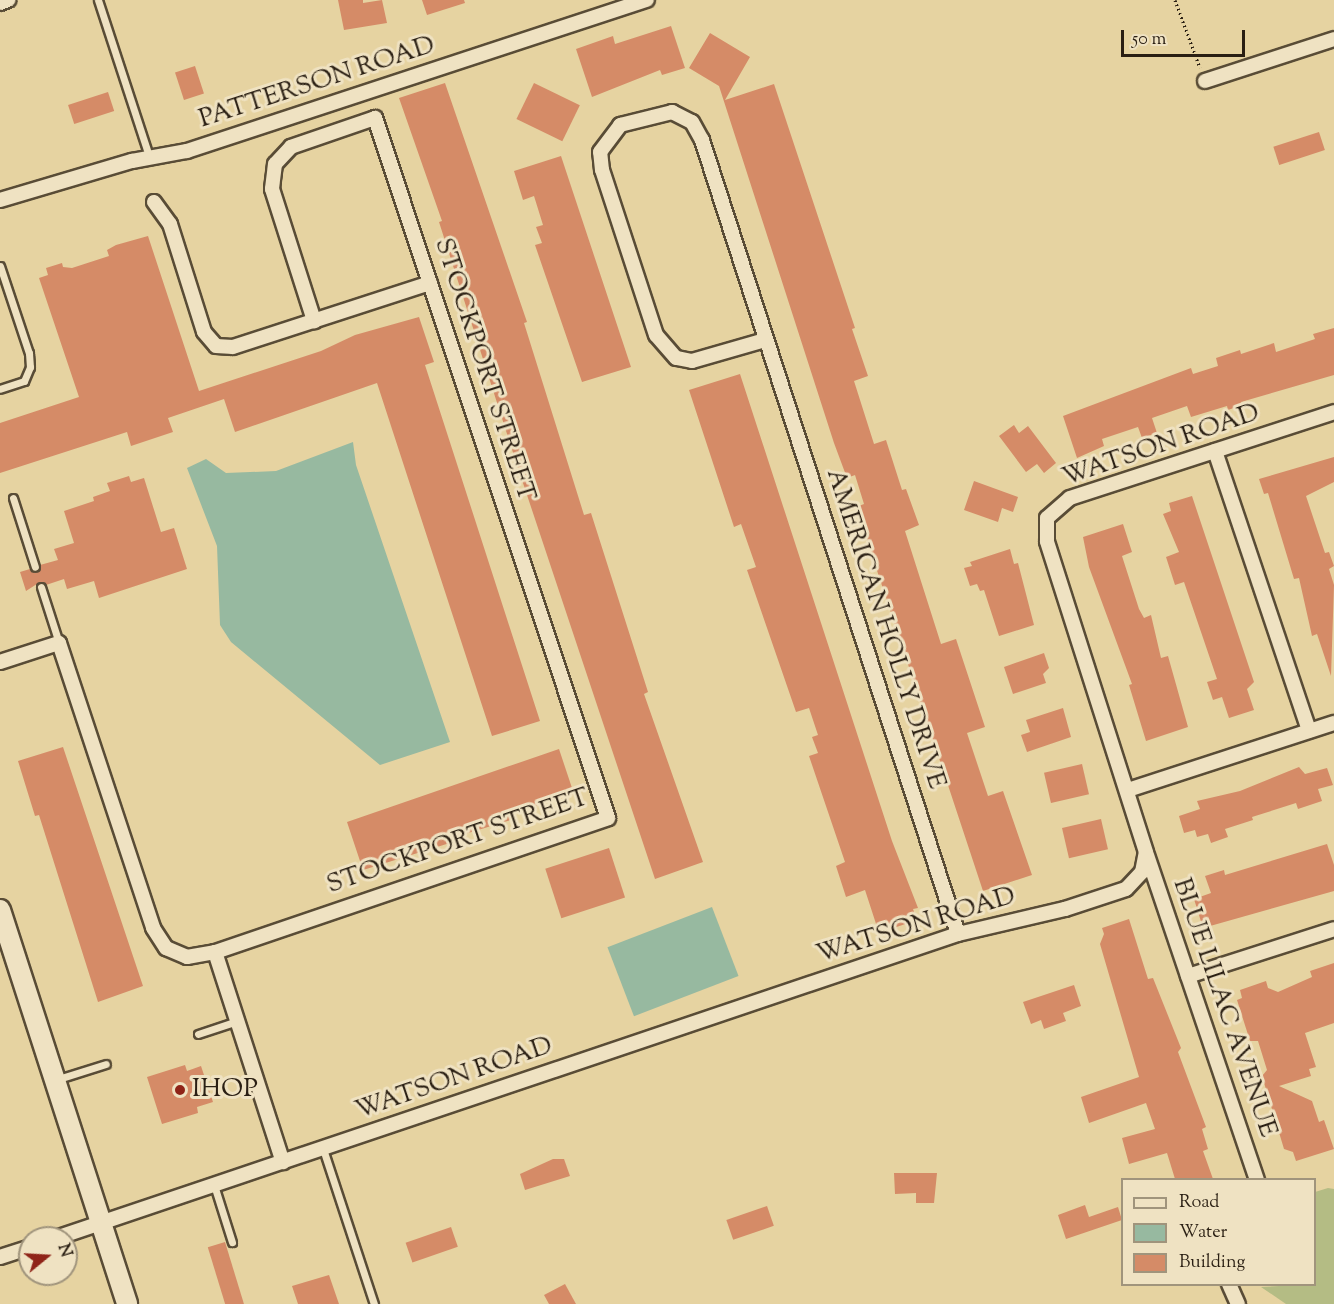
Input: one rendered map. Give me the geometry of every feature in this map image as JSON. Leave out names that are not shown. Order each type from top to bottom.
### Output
[{"type":"main road","points":[[0,910],[127,1304]]},
{"type":"street","points":[[0,3],[9,0]]},
{"type":"street","name":"PATTERSON ROAD","points":[[0,200],[187,151],[647,0]]},
{"type":"street","points":[[1205,81],[1334,39]]},
{"type":"street","name":"AMERICAN HOLLY DRIVE","points":[[765,340],[692,361],[676,358],[656,335],[602,170],[600,152],[620,125],[672,112],[693,122],[702,140],[958,934]]},
{"type":"street","name":"STOCKPORT STREET","points":[[58,643],[158,938],[166,948],[187,957],[215,952],[608,818],[375,118],[291,147],[275,164],[272,189],[314,321]]},
{"type":"street","points":[[154,202],[170,224],[204,332],[216,346],[233,347],[430,283]]},
{"type":"street","name":"WATSON ROAD","points":[[78,1231],[958,934],[1065,909],[1125,889],[1142,872],[1146,852],[1047,541],[1047,518],[1070,498],[1334,412]]},
{"type":"street","points":[[1215,451],[1309,731]]},
{"type":"street","points":[[0,662],[58,643]]},
{"type":"street","points":[[1128,790],[1334,723]]},
{"type":"street","name":"BLUE LILAC AVENUE","points":[[1146,852],[1257,1178]]},
{"type":"street","points":[[1188,976],[1334,929]]},
{"type":"street","points":[[215,952],[283,1162]]},
{"type":"street","points":[[0,1257],[18,1251]]},
{"type":"street","points":[[1230,1286],[1238,1304]]},
{"type":"lane","points":[[98,0],[150,159]]},
{"type":"lane","points":[[0,266],[29,353],[30,367],[24,381],[0,389]]},
{"type":"lane","points":[[13,498],[35,567]]},
{"type":"lane","points":[[41,587],[58,643]]},
{"type":"lane","points":[[198,1034],[237,1021]]},
{"type":"lane","points":[[55,1080],[106,1064]]},
{"type":"lane","points":[[323,1149],[374,1304]]},
{"type":"lane","points":[[214,1185],[232,1242]]},
{"type":"path","points":[[1175,0],[1205,81]]},
{"type":"shaded area","points":[[1328,1188],[1334,1189],[1334,1304],[1286,1304],[1261,1287],[1316,1286],[1316,1192]]},
{"type":"water","points":[[353,442],[356,465],[450,742],[380,765],[231,642],[220,625],[217,546],[187,468],[206,459],[226,473],[276,471]]},
{"type":"water","points":[[712,907],[739,976],[634,1016],[607,947]]},
{"type":"building","points":[[338,0],[363,0],[363,3],[382,0],[387,23],[344,30]]},
{"type":"building","points":[[422,0],[464,0],[465,3],[427,15]]},
{"type":"building","points":[[671,26],[685,68],[662,75],[660,70],[592,97],[576,49],[613,36],[615,44]]},
{"type":"building","points":[[710,33],[750,57],[725,100],[774,84],[855,328],[852,329],[868,376],[854,381],[874,444],[886,440],[902,490],[906,489],[919,525],[905,531],[941,644],[956,639],[985,727],[967,733],[988,796],[1003,791],[1032,875],[983,891],[856,507],[864,504],[855,475],[847,478],[834,443],[719,86],[689,68]]},
{"type":"building","points":[[195,66],[204,94],[184,100],[175,72]]},
{"type":"building","points":[[445,83],[527,322],[524,323],[584,515],[591,513],[648,692],[644,694],[703,862],[655,879],[516,462],[439,222],[442,221],[399,98]]},
{"type":"building","points":[[534,83],[580,105],[562,141],[516,119]]},
{"type":"building","points":[[108,92],[114,111],[74,124],[68,105]]},
{"type":"building","points":[[1319,132],[1325,150],[1279,165],[1273,147]]},
{"type":"building","points":[[561,156],[631,367],[582,382],[535,245],[542,243],[536,227],[543,225],[534,196],[523,200],[514,171]]},
{"type":"building","points":[[148,236],[199,391],[321,351],[355,335],[419,317],[434,362],[425,365],[540,721],[492,736],[377,383],[235,432],[224,399],[168,418],[173,432],[131,446],[127,432],[0,473],[0,423],[79,397],[39,278],[48,275],[46,268],[62,263],[63,267],[72,268],[109,256],[107,250],[116,245]]},
{"type":"building","points":[[1334,328],[1334,375],[1241,402],[1242,405],[1228,410],[1227,406],[1191,417],[1187,406],[1152,418],[1157,433],[1142,438],[1138,427],[1102,439],[1104,446],[1077,458],[1063,416],[1191,368],[1193,374],[1218,366],[1216,358],[1240,350],[1241,354],[1274,343],[1276,352],[1315,339],[1313,334]]},
{"type":"building","points":[[740,374],[892,841],[918,908],[913,909],[917,920],[879,933],[865,890],[846,897],[836,866],[845,862],[809,756],[818,753],[812,737],[818,735],[809,708],[796,712],[747,570],[756,567],[741,524],[734,527],[689,390]]},
{"type":"building","points":[[1014,425],[1019,433],[1028,426],[1056,463],[1044,473],[1037,464],[1026,472],[999,436]]},
{"type":"building","points":[[1334,457],[1334,482],[1306,496],[1325,553],[1329,552],[1334,566],[1329,569],[1334,585],[1331,676],[1317,634],[1312,636],[1299,578],[1294,579],[1268,493],[1264,494],[1259,479]]},
{"type":"building","points":[[129,476],[131,482],[144,478],[161,532],[174,528],[187,569],[99,598],[94,581],[67,589],[64,579],[46,585],[40,582],[26,591],[20,572],[30,569],[37,572],[40,565],[58,560],[54,549],[74,543],[64,511],[94,501],[93,497],[110,491],[107,483]]},
{"type":"building","points":[[974,481],[1018,497],[1013,512],[1002,508],[998,522],[964,510]]},
{"type":"building","points":[[1192,496],[1254,682],[1247,689],[1254,710],[1229,718],[1222,697],[1213,700],[1207,682],[1217,679],[1184,582],[1175,585],[1166,557],[1179,552],[1163,514],[1171,511],[1169,503]]},
{"type":"building","points":[[1123,524],[1132,552],[1122,556],[1139,609],[1144,618],[1151,615],[1161,658],[1168,656],[1188,727],[1146,741],[1129,685],[1132,684],[1089,567],[1083,537]]},
{"type":"building","points":[[1010,549],[1014,564],[1018,563],[1034,625],[999,636],[984,590],[980,591],[977,584],[970,586],[964,568],[972,566],[970,562]]},
{"type":"building","points":[[1044,653],[1049,668],[1043,674],[1046,683],[1013,694],[1004,667]]},
{"type":"building","points":[[1063,708],[1071,737],[1027,752],[1021,735],[1030,732],[1026,720]]},
{"type":"building","points":[[63,747],[143,986],[98,1002],[39,815],[35,816],[18,761]]},
{"type":"building","points":[[559,749],[574,794],[512,813],[514,819],[452,838],[453,842],[363,870],[347,822]]},
{"type":"building","points":[[1082,764],[1089,794],[1051,803],[1044,773]]},
{"type":"building","points":[[1299,767],[1305,774],[1327,768],[1333,785],[1318,789],[1322,801],[1298,809],[1296,803],[1252,817],[1253,820],[1225,829],[1228,837],[1211,843],[1208,834],[1197,837],[1195,830],[1184,833],[1179,816],[1200,809],[1197,801],[1240,791]]},
{"type":"building","points":[[1101,819],[1108,849],[1069,858],[1062,828]]},
{"type":"building","points":[[1327,844],[1334,865],[1334,891],[1203,928],[1194,899],[1211,893],[1205,876],[1224,870],[1225,875]]},
{"type":"building","points":[[609,848],[625,897],[561,918],[545,869]]},
{"type":"building","points":[[1129,919],[1148,979],[1153,978],[1181,1048],[1178,1052],[1206,1127],[1202,1129],[1208,1149],[1203,1151],[1213,1178],[1175,1178],[1167,1153],[1129,1164],[1122,1138],[1155,1129],[1146,1103],[1089,1123],[1081,1097],[1139,1077],[1100,944],[1104,934],[1102,928]]},
{"type":"building","points":[[1334,963],[1334,1023],[1305,1033],[1316,1067],[1309,1069],[1311,1076],[1279,1086],[1312,1101],[1319,1122],[1324,1120],[1334,1149],[1296,1161],[1293,1152],[1284,1149],[1262,1076],[1267,1070],[1258,1041],[1250,1041],[1237,1000],[1242,998],[1240,990],[1266,981],[1268,988],[1278,992],[1312,977],[1310,971]]},
{"type":"building","points":[[1074,985],[1081,1006],[1063,1013],[1066,1021],[1044,1029],[1041,1020],[1031,1024],[1023,1002]]},
{"type":"building","name":"IHOP","points":[[185,1065],[187,1071],[201,1066],[213,1102],[197,1107],[198,1113],[162,1124],[147,1077]]},
{"type":"building","points":[[553,1159],[564,1159],[570,1176],[525,1190],[520,1174]]},
{"type":"building","points":[[894,1173],[937,1173],[934,1203],[916,1203],[916,1193],[895,1194]]},
{"type":"building","points":[[1085,1205],[1089,1217],[1118,1207],[1121,1220],[1066,1239],[1058,1215]]},
{"type":"building","points":[[767,1206],[774,1226],[733,1240],[726,1220]]},
{"type":"building","points":[[451,1227],[458,1247],[412,1262],[406,1243]]},
{"type":"building","points":[[225,1242],[244,1304],[225,1304],[208,1247]]},
{"type":"building","points":[[329,1275],[339,1304],[298,1304],[292,1286]]},
{"type":"building","points":[[565,1284],[576,1304],[549,1304],[544,1295]]},
{"type":"place","name":"IHOP","points":[[180,1090]]}]
